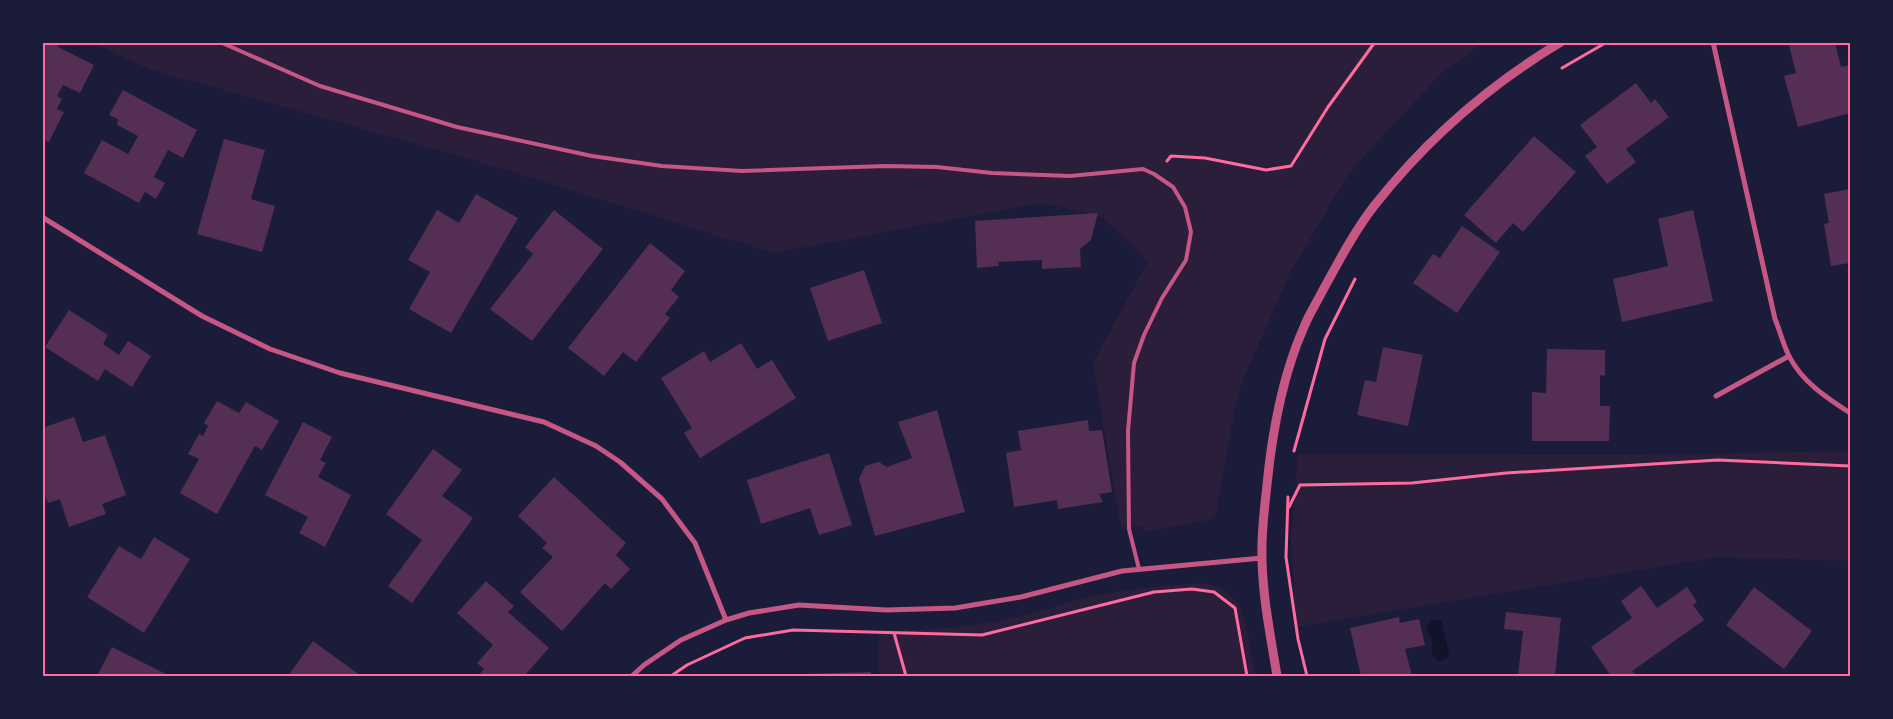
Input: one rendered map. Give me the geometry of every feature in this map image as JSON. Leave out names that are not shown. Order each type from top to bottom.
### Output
[{"type":"street","points":[[1277,676],[1264,600],[1262,558],[1269,461],[1289,370],[1304,327],[1347,247],[1374,206],[1419,155],[1456,118],[1492,88],[1561,42]]},
{"type":"street","points":[[1714,42],[1776,319],[1789,356],[1798,370],[1823,396],[1850,413]]},
{"type":"street","points":[[42,217],[202,316],[270,348],[340,373],[544,422],[596,446],[620,462],[662,499],[695,544],[726,620]]},
{"type":"street","points":[[1716,396],[1789,356]]},
{"type":"street","points":[[632,676],[644,665],[682,640],[726,620],[749,613],[798,605],[886,610],[955,608],[1013,598],[1122,571],[1262,558]]},
{"type":"lane","points":[[220,42],[320,86],[457,127],[592,156],[662,166],[742,171],[885,166],[937,167],[992,174],[1070,176],[1143,169],[1154,174],[1173,187],[1185,206],[1191,232],[1186,260],[1162,298],[1144,335],[1134,363],[1128,432],[1130,529],[1139,569]]},
{"type":"path","points":[[1154,174],[1171,156],[1205,158],[1266,170],[1291,166],[1328,107],[1375,42]]},
{"type":"path","points":[[1557,71],[1607,42]]},
{"type":"path","points":[[1292,458],[1325,339],[1356,277]]},
{"type":"path","points":[[1284,517],[1300,484],[1412,483],[1506,472],[1718,460],[1850,466]]},
{"type":"path","points":[[1288,492],[1286,557],[1298,639],[1307,676]]},
{"type":"path","points":[[671,676],[687,665],[745,638],[794,630],[982,635],[1154,592],[1192,589],[1214,592],[1235,608],[1247,676]]},
{"type":"path","points":[[894,633],[906,676]]},
{"type":"shaded area","points":[[93,43],[1483,43],[1442,73],[1350,171],[1291,271],[1242,382],[1235,408],[1215,519],[1143,532],[1142,526],[1121,528],[1093,363],[1148,261],[1103,217],[1041,203],[774,253],[470,159],[149,69]]},
{"type":"shaded area","points":[[1850,451],[1850,561],[1718,557],[1296,627],[1291,540],[1298,454],[1636,455]]},
{"type":"shaded area","points":[[1205,583],[1221,589],[1232,597],[1240,607],[1245,619],[1256,676],[879,676],[879,630],[936,629],[974,625],[1030,614],[1077,600],[1114,592]]},
{"type":"shaded area","points":[[1441,620],[1449,653],[1447,658],[1439,661],[1432,653],[1432,642],[1427,627],[1431,621]]},
{"type":"building","points":[[42,42],[60,42],[58,47],[94,65],[80,93],[63,85],[57,96],[62,99],[57,109],[64,112],[49,142],[42,139]]},
{"type":"building","points":[[1788,42],[1835,42],[1841,67],[1850,65],[1850,113],[1798,127],[1784,76],[1796,73]]},
{"type":"building","points":[[1636,83],[1651,103],[1655,99],[1669,117],[1626,149],[1636,162],[1607,184],[1585,156],[1597,147],[1580,125]]},
{"type":"building","points":[[123,90],[197,130],[183,158],[168,150],[154,177],[165,183],[156,199],[145,192],[139,203],[84,173],[102,140],[128,154],[138,136],[117,125],[118,119],[109,115]]},
{"type":"building","points":[[1534,136],[1576,172],[1523,232],[1513,223],[1496,243],[1464,215]]},
{"type":"building","points":[[224,139],[265,150],[251,199],[275,206],[262,252],[197,234]]},
{"type":"building","points":[[1850,189],[1850,263],[1831,266],[1824,224],[1829,223],[1824,194]]},
{"type":"building","points":[[476,194],[518,218],[451,333],[409,309],[430,272],[408,260],[437,210],[459,223]]},
{"type":"building","points":[[554,210],[603,249],[532,341],[490,309],[533,254],[525,247]]},
{"type":"building","points":[[1693,210],[1713,301],[1622,322],[1613,279],[1668,266],[1658,219]]},
{"type":"building","points":[[1098,213],[1091,240],[1080,249],[1081,267],[1042,269],[1042,260],[998,262],[999,266],[977,268],[975,221]]},
{"type":"building","points":[[1462,226],[1500,252],[1457,313],[1413,283],[1433,254],[1440,258]]},
{"type":"building","points":[[650,243],[685,271],[671,290],[679,297],[665,314],[670,318],[636,362],[623,352],[604,376],[568,348]]},
{"type":"building","points":[[864,270],[882,323],[828,341],[810,288]]},
{"type":"building","points":[[69,310],[108,335],[103,344],[119,355],[128,341],[151,356],[132,387],[105,369],[98,381],[45,347]]},
{"type":"building","points":[[741,343],[757,369],[772,360],[796,398],[700,458],[684,433],[692,428],[661,378],[704,351],[710,362]]},
{"type":"building","points":[[1383,347],[1423,355],[1408,426],[1357,415],[1365,380],[1376,382]]},
{"type":"building","points":[[1547,349],[1605,350],[1605,376],[1600,375],[1600,406],[1610,406],[1609,441],[1532,441],[1532,392],[1546,393]]},
{"type":"building","points":[[217,401],[239,413],[246,402],[279,421],[262,450],[255,446],[217,514],[180,493],[199,459],[188,454],[199,434],[203,436],[208,426],[204,423]]},
{"type":"building","points":[[937,410],[965,512],[875,536],[859,479],[865,466],[879,462],[887,467],[912,458],[898,422]]},
{"type":"building","points":[[74,417],[83,442],[105,435],[126,495],[102,504],[106,514],[69,527],[60,499],[48,503],[42,488],[42,428]]},
{"type":"building","points":[[1088,420],[1089,431],[1102,430],[1112,492],[1099,494],[1103,502],[1058,509],[1057,500],[1014,507],[1006,453],[1021,450],[1018,431]]},
{"type":"building","points":[[303,422],[332,437],[320,460],[326,463],[318,477],[351,495],[325,547],[299,533],[308,517],[265,495]]},
{"type":"building","points":[[433,449],[462,470],[442,496],[473,518],[412,603],[388,586],[422,540],[386,514]]},
{"type":"building","points":[[829,453],[852,525],[819,535],[810,508],[761,524],[747,480]]},
{"type":"building","points":[[554,477],[626,543],[616,555],[630,569],[611,589],[605,583],[562,631],[520,592],[553,557],[542,548],[547,543],[518,516]]},
{"type":"building","points":[[154,537],[190,559],[144,633],[87,597],[119,546],[141,559]]},
{"type":"building","points":[[486,581],[514,606],[508,612],[549,648],[524,676],[478,676],[484,669],[477,663],[493,645],[457,613]]},
{"type":"building","points":[[1641,586],[1657,608],[1687,587],[1697,602],[1693,605],[1704,620],[1632,671],[1636,675],[1611,676],[1591,647],[1632,618],[1621,601]]},
{"type":"building","points":[[1754,587],[1812,631],[1784,669],[1726,625]]},
{"type":"building","points":[[1506,612],[1561,618],[1555,676],[1518,676],[1523,631],[1504,629]]},
{"type":"building","points":[[1399,617],[1400,623],[1419,619],[1425,645],[1405,649],[1412,676],[1361,676],[1350,628]]},
{"type":"building","points":[[313,641],[361,676],[288,676]]},
{"type":"building","points":[[112,647],[170,676],[103,676],[98,674]]},
{"type":"building","points":[[871,672],[871,676],[768,676],[768,675]]}]
